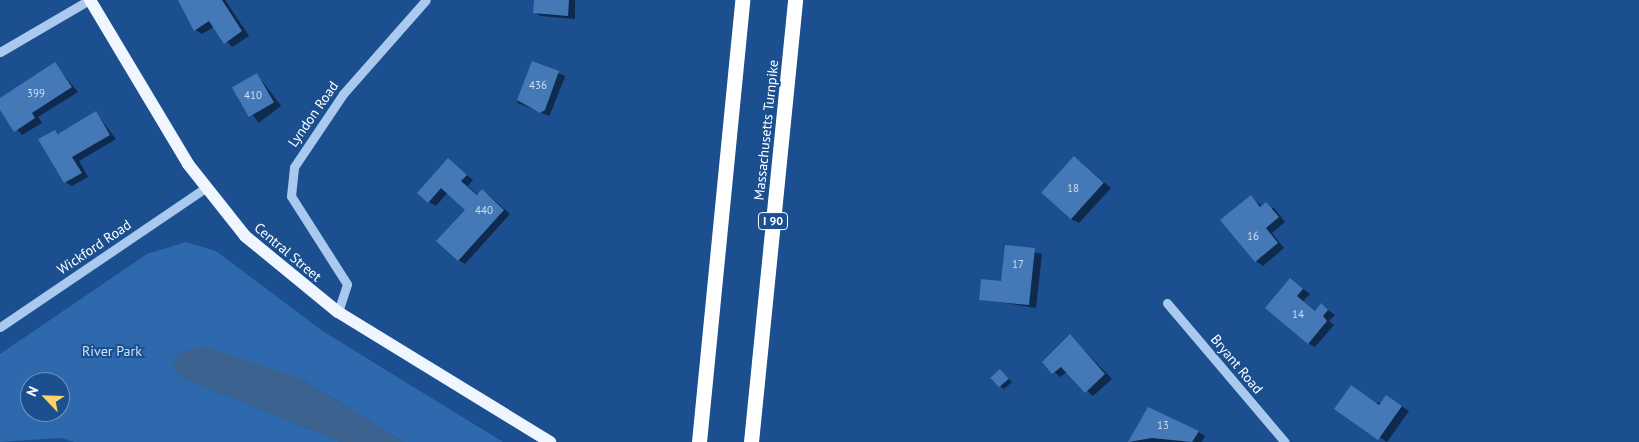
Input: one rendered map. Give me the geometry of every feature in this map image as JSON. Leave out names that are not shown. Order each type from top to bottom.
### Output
[{"type":"highway","points":[[699,442],[742,0]]},
{"type":"highway","name":"Massachusetts Turnpike","points":[[751,442],[795,0]]},
{"type":"main road","name":"Central Street","points":[[89,0],[204,189],[245,236],[338,312],[550,442]]},
{"type":"street","points":[[0,52],[89,0]]},
{"type":"street","name":"Lyndon Road","points":[[338,312],[347,284],[342,270],[294,203],[294,167],[338,101],[426,0]]},
{"type":"street","name":"Wickford Road","points":[[0,327],[204,189]]},
{"type":"street","name":"Bryant Road","points":[[1167,304],[1285,442]]},
{"type":"green space","name":"River Park","points":[[186,242],[216,251],[324,332],[503,442],[403,442],[302,379],[181,377],[341,442],[75,442],[61,438],[0,442],[0,354],[147,254]]},
{"type":"shaded area","points":[[204,346],[302,379],[403,442],[341,442],[181,377],[172,366],[179,353]]},
{"type":"building","points":[[178,0],[222,0],[242,31],[224,44],[209,21],[194,31]]},
{"type":"building","points":[[534,0],[569,0],[568,16],[533,13]]},
{"type":"building","points":[[532,61],[559,71],[545,110],[540,113],[517,100]]},
{"type":"building","points":[[55,62],[72,87],[32,113],[35,118],[14,132],[0,110],[0,98]]},
{"type":"building","points":[[257,73],[274,102],[249,117],[232,88]]},
{"type":"building","points":[[96,111],[110,135],[72,157],[82,173],[64,183],[38,139],[55,130],[58,134]]},
{"type":"building","points":[[1074,156],[1104,183],[1071,219],[1041,192]]},
{"type":"building","points":[[448,158],[467,175],[461,181],[477,195],[482,189],[504,210],[458,261],[436,241],[465,210],[441,188],[428,203],[417,193]]},
{"type":"building","points":[[1251,195],[1260,207],[1266,202],[1279,217],[1266,228],[1278,243],[1255,262],[1220,220]]},
{"type":"building","points":[[1005,245],[1035,248],[1029,305],[979,300],[981,279],[1001,281]]},
{"type":"building","points":[[1290,278],[1303,289],[1297,296],[1315,311],[1321,303],[1328,310],[1323,316],[1327,321],[1308,344],[1265,308]]},
{"type":"building","points":[[1070,334],[1105,374],[1085,393],[1061,367],[1052,374],[1042,362]]},
{"type":"building","points":[[1000,369],[1009,379],[999,387],[990,378]]},
{"type":"building","points":[[1351,385],[1379,405],[1386,395],[1402,406],[1378,440],[1334,409]]},
{"type":"building","points":[[1148,407],[1199,431],[1192,442],[1152,438],[1128,442]]}]
